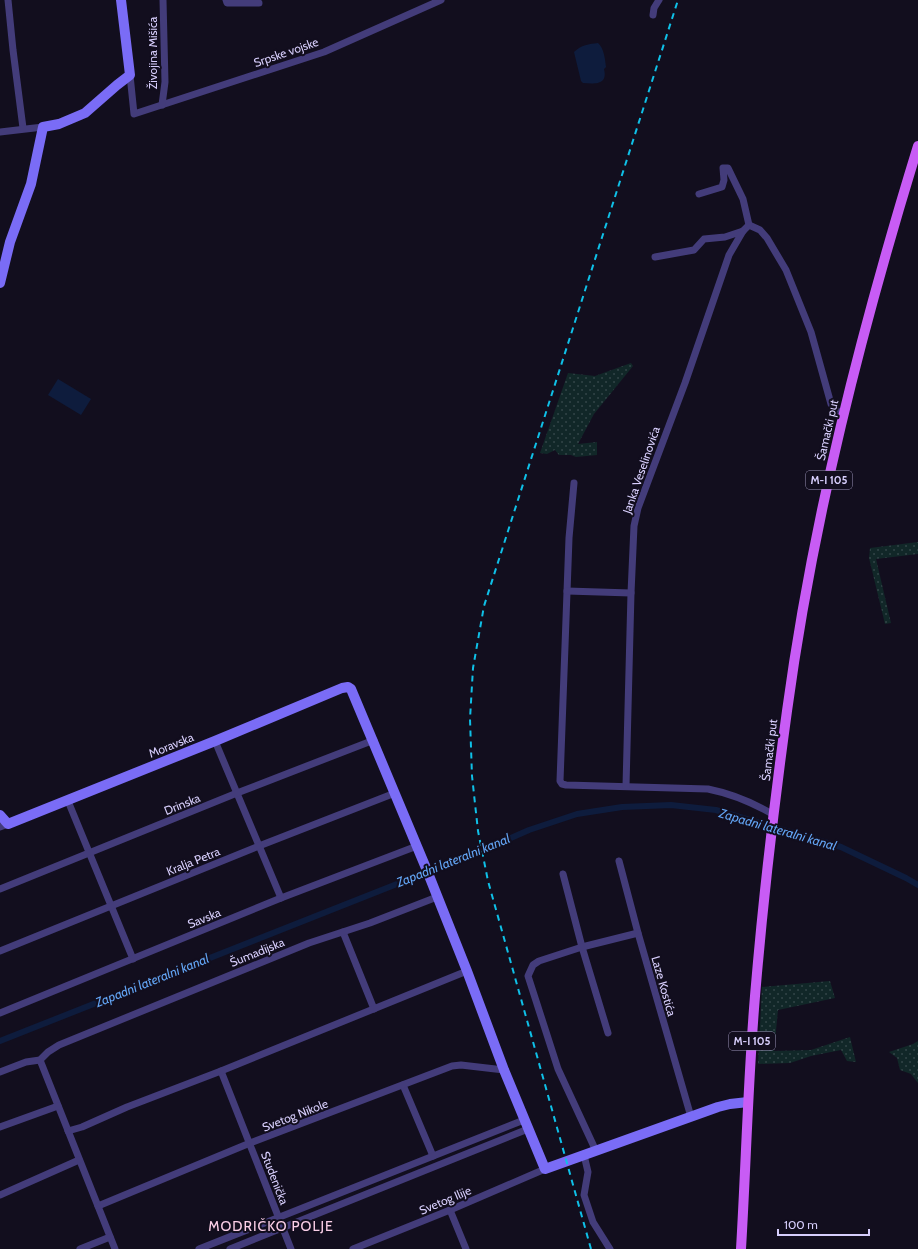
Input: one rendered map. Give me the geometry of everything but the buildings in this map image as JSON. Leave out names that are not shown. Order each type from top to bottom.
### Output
[{"type":"main road","name":"Šamački put","points":[[773,817],[787,709],[806,592],[843,414],[886,250],[918,146]]},
{"type":"main road","name":"M-I 105","points":[[741,1249],[755,996],[773,817]]},
{"type":"street","points":[[8,0],[23,128]]},
{"type":"street","points":[[0,132],[59,124],[85,114],[130,75],[121,0]]},
{"type":"street","name":"Živojina Mišića","points":[[162,105],[165,82],[163,0]]},
{"type":"street","points":[[226,0],[226,3],[259,3]]},
{"type":"street","name":"Srpske vojske","points":[[130,75],[134,114],[324,52],[441,0]]},
{"type":"street","points":[[653,15],[654,8],[659,0]]},
{"type":"street","points":[[0,283],[10,242],[31,184],[43,126]]},
{"type":"street","points":[[699,194],[722,187],[724,180],[723,168],[728,168],[743,199],[749,225],[760,230],[767,238],[786,270],[810,332],[831,404],[837,411],[843,414]]},
{"type":"street","name":"Janka Veselinovića","points":[[626,786],[634,526],[638,508],[730,255],[749,225]]},
{"type":"street","points":[[655,257],[694,250],[704,239],[725,237],[744,231]]},
{"type":"street","points":[[574,483],[569,538],[560,781],[562,784],[566,785],[708,789],[755,803],[773,817]]},
{"type":"street","points":[[567,591],[631,593]]},
{"type":"street","name":"Moravska","points":[[4,825],[68,801],[342,688],[348,687],[351,689],[374,740]]},
{"type":"street","points":[[374,740],[467,971],[504,1070],[545,1169],[691,1116],[730,1104],[748,1102]]},
{"type":"street","name":"Drinska","points":[[0,889],[90,854],[237,793],[374,740]]},
{"type":"street","points":[[215,741],[281,898]]},
{"type":"street","name":"Kralja Petra","points":[[0,951],[259,846],[395,793]]},
{"type":"street","points":[[68,801],[133,959]]},
{"type":"street","points":[[0,815],[4,825]]},
{"type":"street","name":"Savska","points":[[0,1013],[281,898],[417,846]]},
{"type":"street","name":"Laze Kostića","points":[[618,861],[691,1116]]},
{"type":"street","points":[[563,874],[582,947],[608,1033]]},
{"type":"street","name":"Šumadijska","points":[[0,1072],[26,1062],[40,1060],[48,1052],[59,1045],[309,943],[437,897]]},
{"type":"street","points":[[343,932],[374,1009]]},
{"type":"street","points":[[596,1151],[558,1069],[528,976],[533,965],[540,961],[582,947],[638,933]]},
{"type":"street","points":[[68,1131],[82,1127],[127,1106],[221,1071],[467,971]]},
{"type":"street","points":[[40,1060],[115,1249]]},
{"type":"street","name":"Svetog Nikole","points":[[98,1206],[250,1143],[452,1066],[461,1065],[504,1070]]},
{"type":"street","name":"Studenička","points":[[221,1071],[292,1249]]},
{"type":"street","points":[[403,1085],[433,1156]]},
{"type":"street","points":[[0,1127],[58,1106]]},
{"type":"street","points":[[199,1249],[433,1156],[526,1125]]},
{"type":"street","points":[[230,1249],[526,1125]]},
{"type":"street","points":[[584,1155],[588,1172],[584,1195],[593,1222],[610,1249]]},
{"type":"street","points":[[0,1196],[79,1160]]},
{"type":"street","name":"Svetog Ilije","points":[[353,1249],[450,1210],[545,1169]]},
{"type":"street","points":[[450,1210],[466,1249]]},
{"type":"street","points":[[80,1249],[110,1237]]},
{"type":"green space","points":[[631,363],[633,366],[594,414],[578,444],[597,442],[597,455],[576,457],[571,455],[559,455],[555,450],[547,454],[540,453],[568,373],[595,376]]},
{"type":"green space","points":[[918,542],[918,554],[876,559],[891,623],[885,624],[869,558],[870,548]]},
{"type":"green space","points":[[830,981],[835,998],[778,1010],[774,1051],[811,1050],[850,1037],[856,1062],[847,1061],[841,1050],[811,1056],[790,1063],[758,1064],[762,987]]},
{"type":"green space","points":[[918,1041],[918,1083],[911,1074],[900,1070],[897,1058],[889,1052]]},
{"type":"water","points":[[598,43],[602,48],[605,57],[606,67],[604,69],[604,78],[602,81],[596,83],[583,83],[581,81],[574,52],[582,46]]},
{"type":"water","points":[[58,379],[91,399],[81,415],[48,395]]},
{"type":"waterway","name":"Zapadni lateralni kanal","points":[[0,1041],[488,848],[529,830],[577,814],[622,807],[671,805],[716,810],[841,847],[918,885]]},
{"type":"railway","points":[[591,1249],[488,881],[478,831],[472,776],[470,719],[473,668],[484,606],[678,0]]},
{"type":"district","name":"MODRIČKO POLJE","points":[[271,1226]]}]
